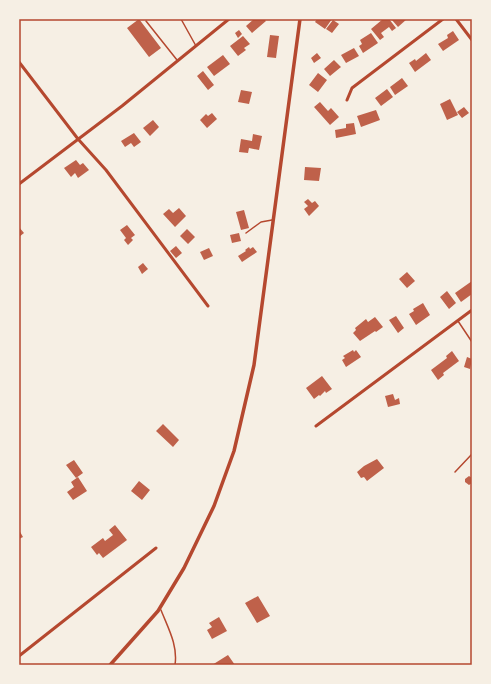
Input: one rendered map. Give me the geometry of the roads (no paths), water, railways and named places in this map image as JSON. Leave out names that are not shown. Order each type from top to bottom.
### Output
[{"type":"street","points":[[19,184],[178,61],[229,19]]},
{"type":"street","points":[[110,665],[160,608],[184,568],[214,506],[234,451],[254,364],[300,19]]},
{"type":"street","points":[[347,100],[352,88],[443,19]]},
{"type":"street","points":[[456,19],[472,40]]},
{"type":"street","points":[[19,62],[78,139],[106,170],[208,306]]},
{"type":"street","points":[[316,426],[472,310]]},
{"type":"street","points":[[19,656],[156,548]]},
{"type":"lane","points":[[181,19],[196,46]]},
{"type":"lane","points":[[146,21],[178,61]]},
{"type":"lane","points":[[246,234],[261,222],[274,220]]},
{"type":"lane","points":[[458,321],[472,342]]},
{"type":"lane","points":[[455,472],[472,454]]},
{"type":"lane","points":[[160,608],[175,644],[176,656],[174,665]]}]
